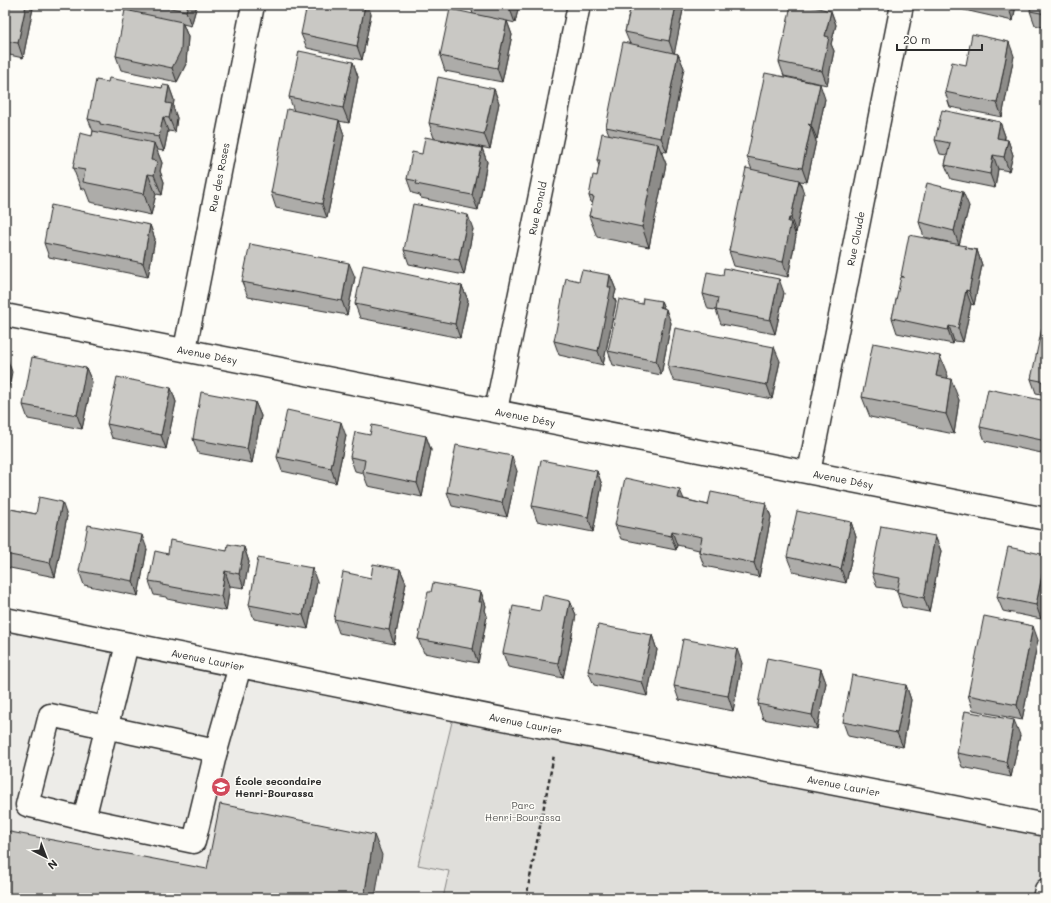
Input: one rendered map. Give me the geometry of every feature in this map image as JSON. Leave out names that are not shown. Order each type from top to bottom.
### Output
[{"type":"street","name":"Rue des Roses","points":[[185,349],[253,5]]},
{"type":"street","name":"Rue Ronald","points":[[496,410],[579,5]]},
{"type":"street","name":"Rue Claude","points":[[808,472],[902,5]]},
{"type":"street","name":"Avenue Désy","points":[[5,315],[185,349],[1046,519]]},
{"type":"street","name":"Avenue Laurier","points":[[5,619],[558,730],[1046,825]]},
{"type":"street","points":[[84,819],[127,644]]},
{"type":"street","points":[[216,751],[50,715],[27,805],[84,819],[194,842],[216,751],[240,666]]},
{"type":"street","points":[[1044,898],[1046,890]]},
{"type":"path","points":[[526,898],[558,730]]},
{"type":"shaded area","name":"École secondaire Henri-Bourassa","points":[[5,619],[455,709],[418,865],[449,871],[443,898],[5,898]]},
{"type":"green space","name":"Parc Henri-Bourassa","points":[[455,709],[1046,825],[1046,888],[1044,898],[443,898],[449,871],[418,865]]},
{"type":"building","points":[[5,5],[26,5],[18,43],[5,41]]},
{"type":"building","points":[[155,5],[188,5],[186,11]]},
{"type":"building","points":[[307,5],[365,5],[357,46],[301,34]]},
{"type":"building","points":[[491,5],[511,5],[510,9]]},
{"type":"building","points":[[631,5],[676,5],[669,41],[625,32]]},
{"type":"building","points":[[791,5],[805,5],[831,11],[825,36],[829,37],[822,71],[779,62]]},
{"type":"building","points":[[1031,5],[1046,5],[1046,14],[1030,11]]},
{"type":"building","points":[[450,9],[507,21],[497,68],[440,56]]},
{"type":"building","points":[[125,10],[182,22],[181,50],[172,68],[116,56]]},
{"type":"building","points":[[972,34],[1009,42],[997,103],[945,92],[952,62],[966,65]]},
{"type":"building","points":[[623,42],[678,54],[661,138],[606,127]]},
{"type":"building","points":[[299,51],[353,62],[343,108],[289,97]]},
{"type":"building","points":[[765,73],[820,84],[811,125],[808,124],[811,127],[802,168],[747,157]]},
{"type":"building","points":[[438,77],[494,89],[484,134],[429,123]]},
{"type":"building","points":[[109,78],[162,88],[163,85],[169,86],[166,103],[172,104],[169,118],[163,117],[159,137],[153,136],[153,134],[100,124],[100,122],[88,119],[96,80],[108,82]]},
{"type":"building","points":[[287,109],[339,120],[322,204],[271,193]]},
{"type":"building","points":[[942,110],[1000,122],[997,138],[1008,140],[1004,157],[993,155],[990,174],[945,165],[950,143],[935,140]]},
{"type":"building","points":[[93,131],[154,143],[151,160],[157,161],[154,175],[148,174],[144,194],[83,182],[85,170],[73,168],[80,133],[92,136]]},
{"type":"building","points":[[602,133],[658,144],[642,227],[589,216],[594,197],[589,196],[593,175],[597,176],[600,160],[597,160]]},
{"type":"building","points":[[425,137],[482,148],[472,195],[416,184],[417,181],[407,179],[412,152],[422,154]]},
{"type":"building","points":[[746,168],[799,180],[791,218],[789,218],[788,222],[791,222],[783,262],[729,251]]},
{"type":"building","points":[[927,183],[963,192],[954,231],[919,222]]},
{"type":"building","points":[[413,204],[468,215],[459,260],[404,250]]},
{"type":"building","points":[[51,205],[150,225],[143,263],[44,243]]},
{"type":"building","points":[[909,235],[966,246],[965,248],[977,250],[969,291],[966,290],[958,328],[949,326],[948,330],[892,318],[901,277],[904,277],[901,276]]},
{"type":"building","points":[[250,244],[349,263],[342,301],[242,282]]},
{"type":"building","points":[[363,265],[462,286],[455,324],[355,304]]},
{"type":"building","points":[[724,268],[779,279],[770,320],[716,310],[718,298],[703,294],[707,272],[723,275]]},
{"type":"building","points":[[582,270],[610,275],[608,287],[611,287],[598,351],[554,341],[566,278],[579,281]]},
{"type":"building","points":[[643,298],[661,301],[660,307],[666,309],[656,361],[608,351],[619,299],[642,304]]},
{"type":"building","points":[[675,328],[774,347],[767,385],[668,366]]},
{"type":"building","points":[[1042,328],[1046,329],[1046,382],[1031,379]]},
{"type":"building","points":[[873,343],[940,356],[936,376],[951,379],[946,414],[862,397]]},
{"type":"building","points":[[32,357],[86,368],[77,415],[23,405]]},
{"type":"building","points":[[117,377],[171,388],[161,435],[107,424]]},
{"type":"building","points":[[988,389],[1046,401],[1046,441],[980,427]]},
{"type":"building","points":[[201,392],[255,402],[247,449],[193,439]]},
{"type":"building","points":[[287,410],[341,422],[331,468],[277,457]]},
{"type":"building","points":[[372,425],[426,436],[417,483],[363,472],[365,460],[350,457],[355,432],[370,435]]},
{"type":"building","points":[[456,445],[512,456],[502,503],[447,492]]},
{"type":"building","points":[[541,460],[597,471],[588,517],[532,506]]},
{"type":"building","points":[[625,478],[680,490],[678,498],[708,505],[711,492],[766,503],[754,563],[699,552],[702,537],[672,531],[671,536],[615,525]]},
{"type":"building","points":[[39,497],[62,502],[50,563],[5,554],[5,508],[36,514]]},
{"type":"building","points":[[797,511],[851,522],[841,569],[787,557]]},
{"type":"building","points":[[88,525],[142,535],[133,581],[79,571]]},
{"type":"building","points":[[881,526],[935,536],[924,598],[897,592],[900,578],[872,573]]},
{"type":"building","points":[[170,540],[227,551],[228,544],[244,547],[239,574],[225,571],[221,596],[162,585],[162,583],[149,581],[155,551],[168,554]]},
{"type":"building","points":[[1008,547],[1046,555],[1036,605],[997,597]]},
{"type":"building","points":[[258,558],[312,568],[303,615],[249,605]]},
{"type":"building","points":[[373,564],[400,569],[389,630],[334,619],[343,572],[371,578]]},
{"type":"building","points":[[433,583],[481,592],[479,602],[482,602],[473,649],[418,639],[428,592],[431,592]]},
{"type":"building","points":[[543,595],[570,601],[558,663],[503,653],[513,606],[540,611]]},
{"type":"building","points":[[984,616],[1033,626],[1017,705],[968,695]]},
{"type":"building","points":[[598,625],[652,635],[642,682],[588,671]]},
{"type":"building","points":[[683,639],[737,649],[728,696],[674,686]]},
{"type":"building","points":[[767,658],[821,669],[812,715],[758,704]]},
{"type":"building","points":[[852,675],[906,685],[897,733],[843,722]]},
{"type":"building","points":[[965,711],[1014,720],[1006,762],[957,753]]},
{"type":"building","points":[[220,804],[374,835],[364,898],[5,898],[5,831],[207,869]]},
{"type":"place","name":"École secondaire Henri-Bourassa","points":[[221,787]]}]
